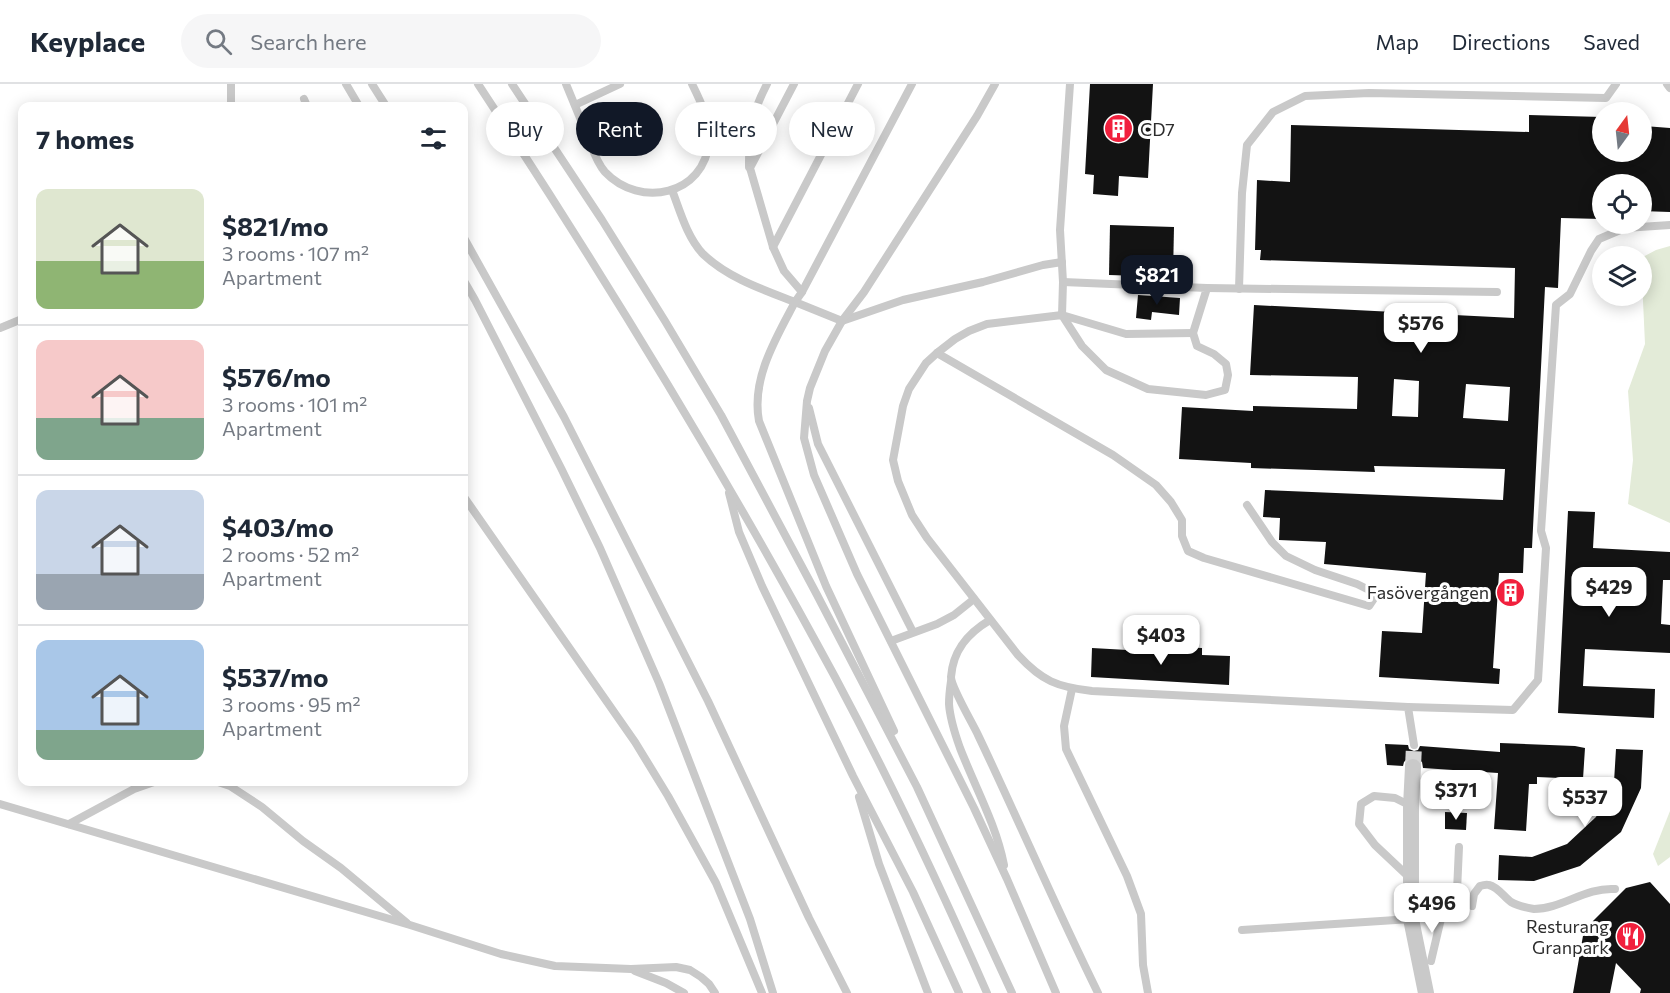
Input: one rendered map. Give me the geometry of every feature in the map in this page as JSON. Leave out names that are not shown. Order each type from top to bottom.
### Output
[{"type":"street","points":[[1413,767],[1411,919],[1426,993]]},
{"type":"lane","points":[[231,84],[231,102]]},
{"type":"lane","points":[[346,84],[357,102]]},
{"type":"lane","points":[[372,84],[383,102]]},
{"type":"lane","points":[[478,84],[636,330],[726,481],[835,678],[900,806],[987,993]]},
{"type":"lane","points":[[512,84],[602,220],[721,416],[917,787]]},
{"type":"lane","points":[[566,84],[604,171],[626,188],[640,193],[653,194],[672,190],[686,183],[704,159],[709,144],[709,129],[692,84]]},
{"type":"lane","points":[[575,105],[620,84]]},
{"type":"lane","points":[[766,84],[751,123],[750,168],[773,247],[784,271],[802,292]]},
{"type":"lane","points":[[750,168],[794,84]]},
{"type":"lane","points":[[773,247],[858,84]]},
{"type":"lane","points":[[912,84],[777,336],[764,368],[759,388],[757,402],[759,422],[826,586],[885,710],[917,787],[1012,993]]},
{"type":"lane","points":[[995,84],[977,116],[864,292],[842,321],[825,351],[810,388],[804,438],[814,475],[857,574],[1007,879],[1056,993]]},
{"type":"lane","points":[[1070,84],[1060,230],[1062,315],[1082,346],[1106,370],[1148,389],[1206,394],[1225,390],[1228,375],[1226,364],[1214,354],[1197,346],[1193,333],[1207,288]]},
{"type":"lane","points":[[1239,289],[1242,193],[1247,145],[1273,112],[1305,96],[1369,93],[1606,98],[1616,84]]},
{"type":"lane","points":[[1667,84],[1670,88]]},
{"type":"lane","points":[[672,190],[692,237],[703,253],[724,270],[744,281],[842,321],[903,300],[983,282],[1043,264],[1062,262]]},
{"type":"lane","points":[[1193,333],[1126,334],[1062,315],[987,324],[955,339],[937,353],[926,363],[909,389],[903,406],[893,460],[898,481],[912,515],[927,538],[1018,655],[1043,678],[1071,689],[1408,707],[1513,710],[1539,680],[1546,548],[1541,531],[1556,305],[1570,294],[1599,238],[1625,228],[1670,225]]},
{"type":"lane","points":[[468,245],[564,417],[703,690],[809,918],[847,993]]},
{"type":"lane","points":[[1063,282],[1239,289],[1497,292]]},
{"type":"lane","points":[[468,288],[566,478],[628,612],[679,733],[746,908],[773,993]]},
{"type":"lane","points":[[0,328],[18,321]]},
{"type":"lane","points":[[937,353],[1113,455],[1156,485],[1171,501],[1182,520],[1182,536],[1188,551],[1204,558],[1369,606],[1377,594],[1286,556],[1272,543],[1246,505]]},
{"type":"lane","points":[[807,401],[818,444],[913,632]]},
{"type":"lane","points":[[726,481],[739,532],[762,586],[853,776],[913,892],[959,993]]},
{"type":"lane","points":[[468,503],[652,769],[716,883],[762,993]]},
{"type":"lane","points":[[891,641],[938,624],[974,599]]},
{"type":"lane","points":[[990,620],[975,628],[966,638],[956,657],[949,704],[952,725],[968,770],[1001,848],[1007,879]]},
{"type":"lane","points":[[951,680],[1098,993]]},
{"type":"lane","points":[[1071,689],[1064,726],[1066,749],[1127,876],[1141,914],[1143,965],[1148,993]]},
{"type":"lane","points":[[1408,707],[1414,745]]},
{"type":"lane","points":[[853,776],[879,864],[928,993]]},
{"type":"lane","points":[[69,824],[143,786]]},
{"type":"lane","points":[[230,786],[262,807],[303,841],[341,868],[410,925]]},
{"type":"lane","points":[[1410,878],[1375,845],[1359,824],[1362,804],[1374,796],[1395,798],[1411,806]]},
{"type":"lane","points":[[0,804],[501,954],[555,966],[632,969],[676,967],[690,970],[701,976],[715,993]]},
{"type":"lane","points":[[1431,961],[1443,910],[1457,891],[1459,847]]},
{"type":"lane","points":[[1472,906],[1474,894],[1480,886],[1489,885],[1502,892],[1512,903],[1533,909],[1556,905],[1582,894],[1605,888],[1615,889]]},
{"type":"lane","points":[[1242,930],[1411,919]]},
{"type":"lane","points":[[632,969],[684,993]]},
{"type":"green space","points":[[1670,246],[1670,523],[1628,504],[1633,460],[1628,391],[1645,344],[1643,306],[1652,306],[1652,252]]},
{"type":"green space","points":[[1670,811],[1670,857],[1658,866],[1653,854]]},
{"type":"building","name":"CD7","points":[[1090,84],[1153,84],[1148,178],[1119,176],[1118,196],[1093,194],[1094,175],[1085,174]]},
{"type":"building","points":[[1529,115],[1592,117],[1592,162],[1652,162],[1652,127],[1670,128],[1670,212],[1652,211],[1652,174],[1592,174],[1592,219],[1561,218],[1558,288],[1545,287],[1532,548],[1524,548],[1523,573],[1499,573],[1493,668],[1500,669],[1499,684],[1379,677],[1382,631],[1422,633],[1426,573],[1324,564],[1326,542],[1279,540],[1280,518],[1263,517],[1265,490],[1503,500],[1505,469],[1374,466],[1375,472],[1251,468],[1251,463],[1179,459],[1182,407],[1253,411],[1253,406],[1357,409],[1358,377],[1250,375],[1254,305],[1514,318],[1515,268],[1260,260],[1261,250],[1255,250],[1257,180],[1290,182],[1291,125],[1529,132]],"holes":[[[1394,379],[1419,381],[1418,417],[1392,416]],[[1466,384],[1510,387],[1508,421],[1463,418]]]},
{"type":"building","points":[[1110,225],[1174,227],[1173,277],[1109,275]]},
{"type":"building","points":[[1138,295],[1180,298],[1179,315],[1152,312],[1151,320],[1136,318]]},
{"type":"building","points":[[1568,511],[1595,512],[1593,548],[1670,552],[1670,580],[1663,580],[1661,624],[1670,625],[1670,653],[1585,649],[1583,686],[1655,689],[1654,718],[1558,713]]},
{"type":"building","points":[[1181,647],[1202,648],[1202,655],[1230,656],[1229,685],[1091,677],[1092,648],[1181,653]]},
{"type":"building","points":[[1500,743],[1585,748],[1583,779],[1537,777],[1537,784],[1529,784],[1526,831],[1494,829],[1498,773],[1423,768],[1422,762],[1414,757],[1408,758],[1403,766],[1387,765],[1385,744],[1408,745],[1409,749],[1414,751],[1420,746],[1500,752]]},
{"type":"building","points":[[1616,749],[1643,750],[1641,788],[1621,832],[1580,866],[1534,881],[1498,880],[1499,855],[1532,857],[1567,844],[1596,817],[1614,782]]},
{"type":"building","points":[[1445,812],[1467,813],[1466,830],[1445,829]]},
{"type":"building","points":[[1650,882],[1670,904],[1670,993],[1640,993],[1641,989],[1616,963],[1610,993],[1573,993],[1584,930],[1626,888]]},
{"type":"tunnel","points":[[1413,767],[1414,745]]},
{"type":"place","name":"CD7","points":[[1119,129]]},
{"type":"place","name":"Fasövergången","points":[[1510,592]]},
{"type":"place","name":"Resturang Granpark","points":[[1630,936]]}]
